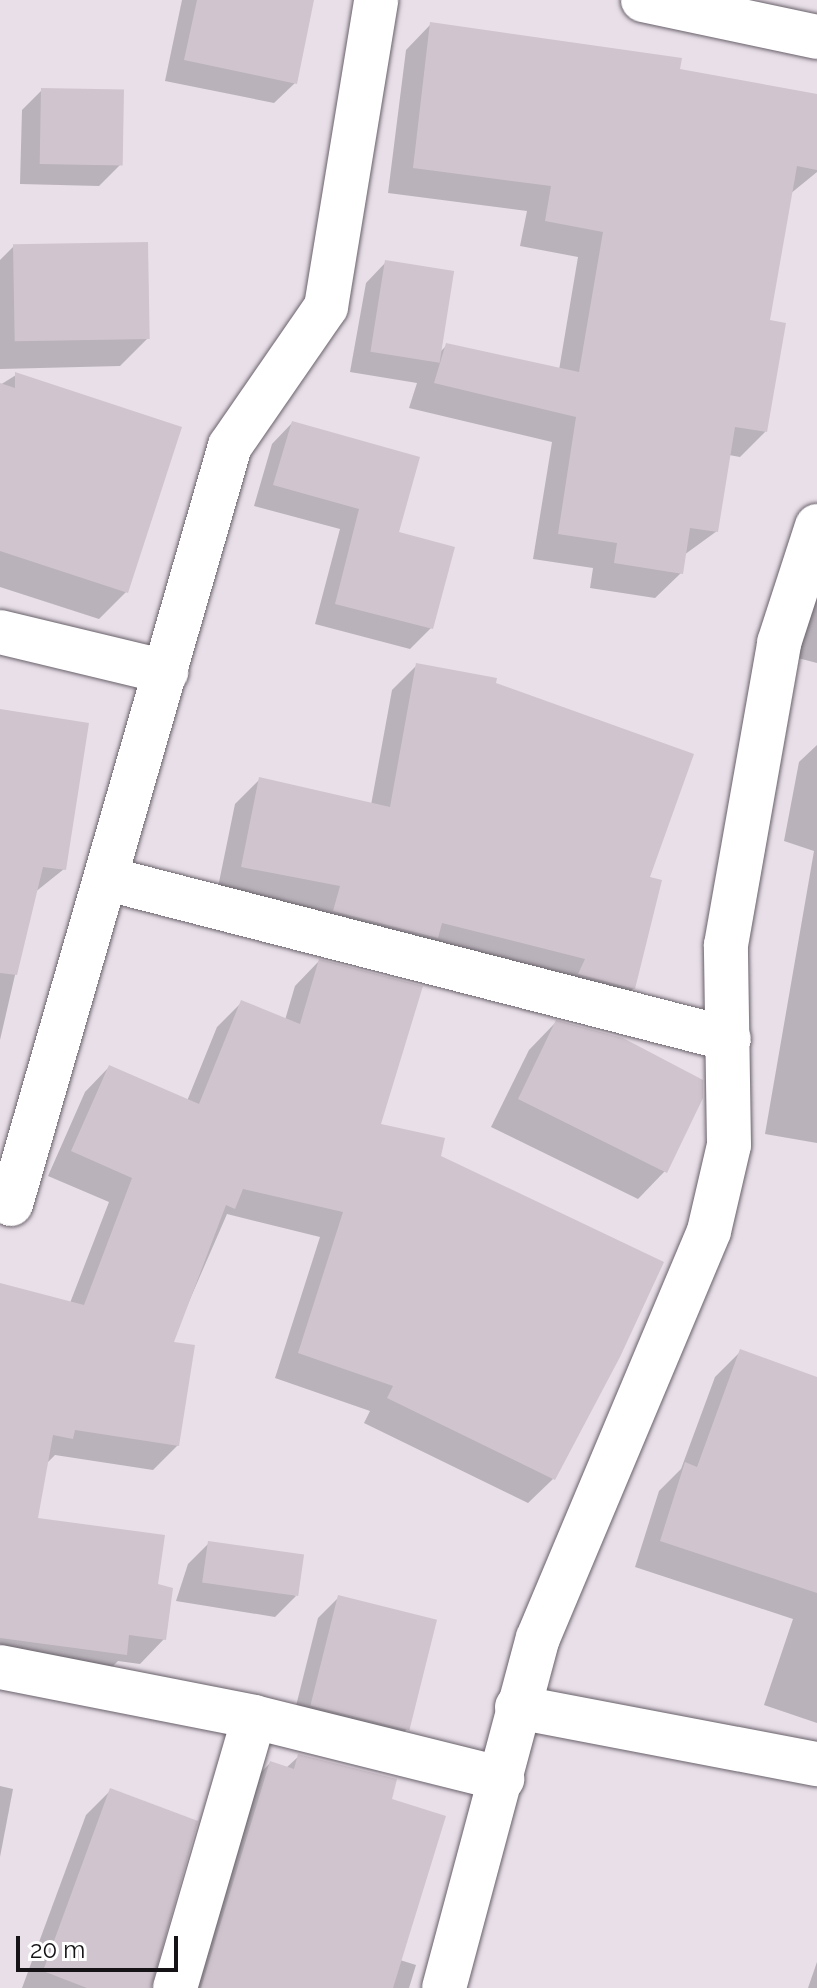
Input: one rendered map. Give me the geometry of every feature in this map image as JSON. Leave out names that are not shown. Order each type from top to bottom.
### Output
[{"type":"street","points":[[11,1204],[108,879],[230,446],[326,307],[376,0]]},
{"type":"street","points":[[643,0],[817,37]]},
{"type":"street","points":[[444,1988],[538,1638],[709,1231],[729,1145],[726,945],[779,643],[817,526]]},
{"type":"street","points":[[0,632],[166,672]]},
{"type":"street","points":[[108,879],[729,1039]]},
{"type":"street","points":[[0,1667],[254,1717],[502,1779]]},
{"type":"street","points":[[517,1707],[817,1764]]},
{"type":"street","points":[[175,1988],[254,1717]]},
{"type":"building","points":[[197,0],[314,0],[297,84],[184,60]]},
{"type":"building","points":[[430,22],[682,58],[680,69],[817,94],[817,170],[797,166],[770,320],[786,323],[767,432],[735,427],[718,532],[690,528],[683,574],[614,563],[617,543],[558,534],[576,417],[434,383],[446,343],[579,372],[603,232],[545,221],[551,186],[413,168]]},
{"type":"building","points":[[41,88],[124,89],[123,165],[40,164]]},
{"type":"building","points":[[148,242],[150,339],[15,341],[13,244]]},
{"type":"building","points":[[385,260],[454,271],[440,363],[370,352]]},
{"type":"building","points":[[15,372],[182,427],[128,593],[0,551],[0,383],[15,388]]},
{"type":"building","points":[[292,421],[420,457],[399,532],[455,547],[433,629],[335,604],[359,509],[273,485]]},
{"type":"building","points":[[416,663],[497,678],[496,683],[694,754],[650,877],[662,880],[635,989],[578,974],[585,959],[442,923],[438,938],[333,911],[340,886],[241,867],[259,777],[390,807]]},
{"type":"building","points":[[0,709],[89,723],[66,870],[43,867],[17,975],[0,973]]},
{"type":"building","points":[[319,959],[423,986],[381,1124],[445,1138],[441,1156],[664,1262],[620,1357],[555,1480],[387,1398],[393,1386],[298,1353],[343,1212],[243,1189],[235,1209],[226,1205],[174,1342],[195,1345],[179,1446],[75,1430],[73,1439],[53,1435],[38,1518],[165,1535],[158,1584],[173,1588],[166,1640],[129,1635],[127,1655],[0,1638],[0,1283],[84,1305],[132,1178],[71,1151],[109,1065],[199,1104],[241,1000],[300,1024]]},
{"type":"building","points":[[556,1020],[623,1038],[703,1080],[703,1098],[667,1173],[518,1099]]},
{"type":"building","points":[[740,1349],[817,1377],[817,1593],[660,1541],[685,1462],[697,1467]]},
{"type":"building","points":[[208,1541],[304,1554],[298,1596],[202,1583]]},
{"type":"building","points":[[338,1595],[437,1620],[409,1730],[310,1706]]},
{"type":"building","points":[[298,1754],[397,1779],[392,1799],[446,1816],[393,1988],[201,1988],[270,1761],[294,1769]]},
{"type":"building","points":[[110,1788],[198,1821],[151,1988],[87,1988],[43,1971]]}]
